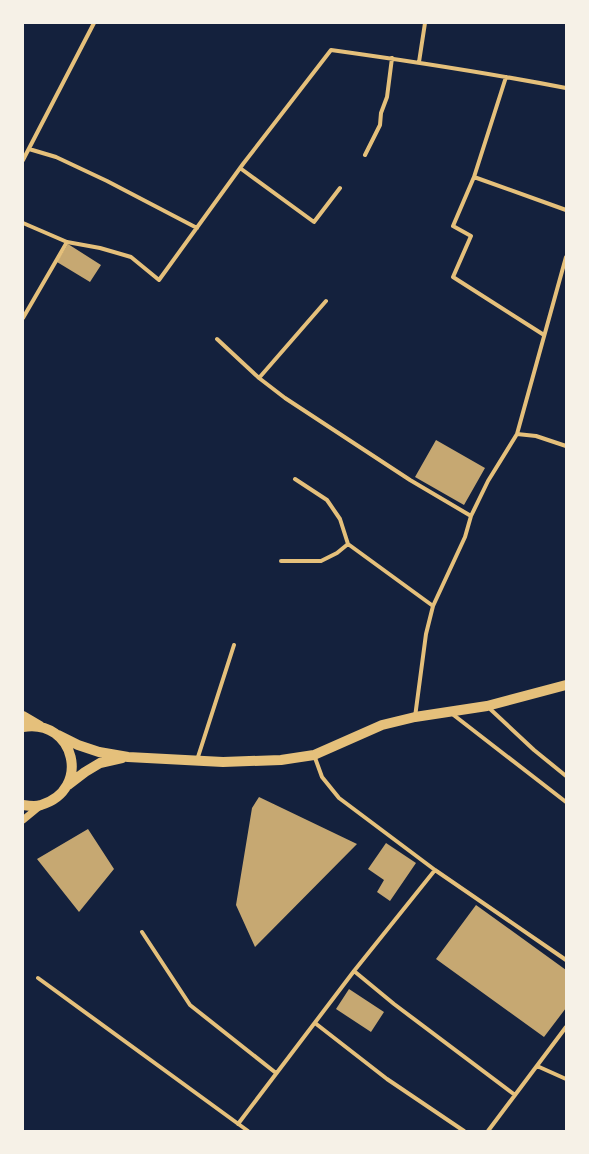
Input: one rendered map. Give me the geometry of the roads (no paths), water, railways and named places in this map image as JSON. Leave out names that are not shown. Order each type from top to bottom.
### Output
[{"type":"main road","points":[[23,716],[78,745],[99,752],[128,757],[223,762],[281,760],[314,755],[382,725],[415,717],[487,706],[566,685]]},
{"type":"main road","points":[[23,727],[42,727]]},
{"type":"main road","points":[[58,735],[69,750],[73,767],[68,785]]},
{"type":"main road","points":[[23,806],[40,806],[57,799],[68,785],[100,763],[128,757]]},
{"type":"street","points":[[23,160],[94,23]]},
{"type":"street","points":[[419,62],[425,23]]},
{"type":"street","points":[[23,223],[66,242],[100,248],[131,257],[159,280],[240,168],[331,50],[506,76],[566,88]]},
{"type":"street","points":[[364,155],[380,125],[381,113],[387,97],[392,58]]},
{"type":"street","points":[[506,76],[474,177],[454,226],[471,236],[453,277],[544,335]]},
{"type":"street","points":[[29,149],[56,157],[101,178],[197,228]]},
{"type":"street","points":[[240,168],[314,222],[340,188]]},
{"type":"street","points":[[474,177],[566,210]]},
{"type":"street","points":[[23,318],[66,242]]},
{"type":"street","points":[[415,717],[426,634],[433,606],[465,537],[470,516],[488,481],[517,434],[566,257]]},
{"type":"street","points":[[259,378],[326,301]]},
{"type":"street","points":[[217,339],[259,378],[285,398],[410,480],[470,516]]},
{"type":"street","points":[[517,434],[536,436],[566,446]]},
{"type":"street","points":[[295,479],[327,500],[340,519],[348,544],[433,606]]},
{"type":"street","points":[[281,561],[321,560],[338,553],[348,544]]},
{"type":"street","points":[[197,760],[234,645]]},
{"type":"street","points":[[487,706],[534,750],[566,776]]},
{"type":"street","points":[[450,712],[566,802]]},
{"type":"street","points":[[314,755],[322,776],[339,798],[436,870],[566,960]]},
{"type":"street","points":[[23,820],[40,806]]},
{"type":"street","points":[[238,1124],[354,971],[436,870]]},
{"type":"street","points":[[142,932],[190,1005],[276,1073]]},
{"type":"street","points":[[354,971],[394,1004],[515,1095]]},
{"type":"street","points":[[38,978],[248,1131]]},
{"type":"street","points":[[315,1023],[387,1079],[464,1131]]},
{"type":"street","points":[[488,1131],[566,1027]]},
{"type":"street","points":[[537,1066],[566,1079]]}]
